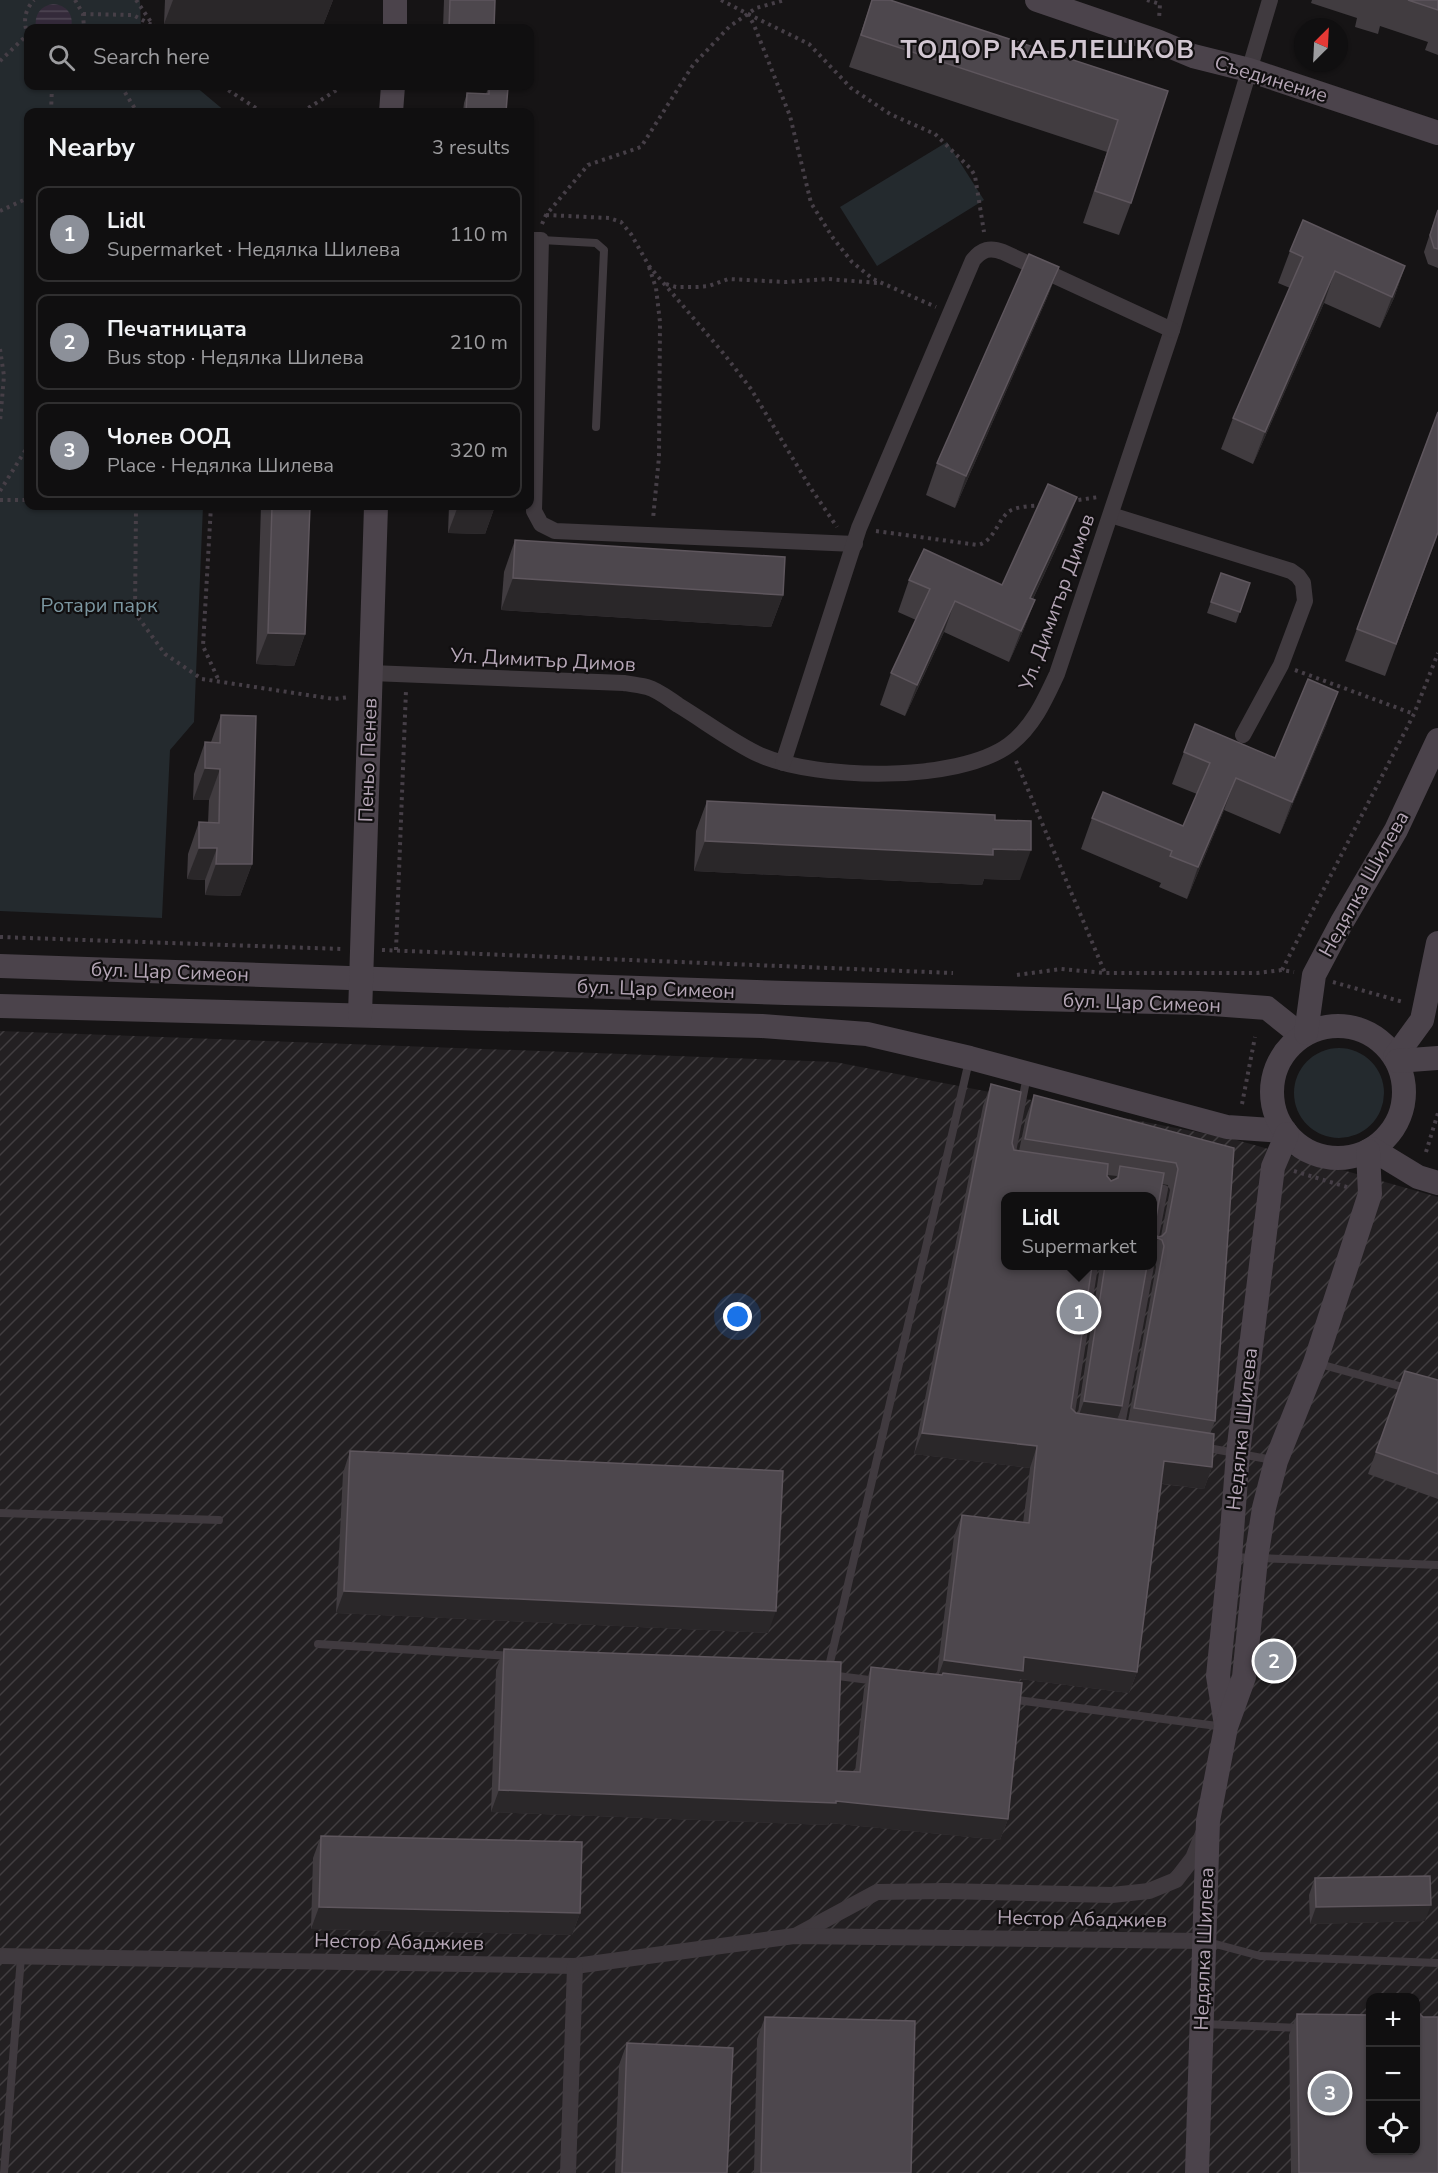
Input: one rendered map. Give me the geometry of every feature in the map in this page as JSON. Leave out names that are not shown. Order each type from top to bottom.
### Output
[{"type":"main road","points":[[394,24],[395,0]]},
{"type":"main road","name":"Съединение","points":[[1037,0],[1157,41],[1193,56],[1249,70],[1438,133]]},
{"type":"main road","points":[[391,108],[393,90]]},
{"type":"main road","name":"Пеньо Пенев","points":[[360,1015],[376,510]]},
{"type":"main road","name":"Недялка Шилева","points":[[1304,1035],[1314,975],[1396,830],[1438,740]]},
{"type":"main road","points":[[1396,1059],[1422,1020],[1438,944]]},
{"type":"main road","name":"бул. Цар Симеон","points":[[0,966],[831,995],[1199,1003],[1267,1008],[1304,1035]]},
{"type":"main road","name":"бул. Цар Симеон","points":[[0,1006],[762,1026],[867,1034],[970,1058],[1227,1127],[1286,1132]]},
{"type":"main road","points":[[1326,1026],[1346,1026],[1365,1031],[1382,1042],[1396,1059],[1404,1080],[1404,1100],[1399,1119],[1388,1136],[1370,1150],[1347,1157],[1325,1157],[1304,1149],[1286,1132],[1276,1115],[1272,1098],[1273,1080],[1278,1063],[1288,1048],[1304,1035],[1326,1026]]},
{"type":"main road","points":[[1396,1059],[1438,1058]]},
{"type":"main road","name":"Недялка Шилева","points":[[1226,1727],[1218,1676],[1238,1453],[1273,1167],[1286,1132]]},
{"type":"main road","points":[[1370,1150],[1418,1177],[1438,1183]]},
{"type":"main road","name":"Недялка Шилева","points":[[1197,2173],[1208,1821],[1226,1727],[1244,1677],[1256,1559],[1264,1508],[1276,1461],[1315,1363],[1370,1194],[1370,1150]]},
{"type":"street","name":"Ул. Димитър Димов","points":[[371,684],[407,674],[624,683],[648,687],[758,754],[783,763],[818,770],[900,774],[965,764],[993,754],[1010,744],[1030,723],[1045,702],[1058,674],[1173,330],[1270,0]]},
{"type":"street","points":[[535,240],[534,511],[541,524],[555,531],[854,538]]},
{"type":"street","points":[[783,763],[854,538],[973,260],[979,253],[986,249],[1004,252],[1173,330]]},
{"type":"street","points":[[1112,515],[1291,570],[1303,583],[1305,601],[1281,665],[1243,735]]},
{"type":"street","name":"Нестор Абаджиев","points":[[795,1936],[877,1892],[945,1891],[1112,1895],[1149,1891],[1176,1880],[1193,1858],[1208,1821]]},
{"type":"street","name":"Нестор Абаджиев","points":[[0,1956],[575,1966],[795,1936],[1204,1941]]},
{"type":"street","points":[[568,2173],[575,1966]]},
{"type":"lane","points":[[535,240],[596,243],[605,253],[596,428]]},
{"type":"lane","points":[[828,1674],[970,1058]]},
{"type":"lane","points":[[1010,1166],[1028,1074]]},
{"type":"lane","points":[[1141,1186],[1164,1189],[1157,1226]]},
{"type":"lane","points":[[1069,1428],[1093,1270]]},
{"type":"lane","points":[[1119,1435],[1149,1270]]},
{"type":"lane","points":[[1315,1363],[1416,1391]]},
{"type":"lane","points":[[1109,1433],[1130,1436]]},
{"type":"lane","points":[[1195,1446],[1276,1461]]},
{"type":"lane","points":[[0,1513],[219,1520]]},
{"type":"lane","points":[[1230,1557],[1438,1565]]},
{"type":"lane","points":[[318,1644],[519,1656]]},
{"type":"lane","points":[[816,1674],[886,1682]]},
{"type":"lane","points":[[1003,1698],[1226,1727]]},
{"type":"lane","name":"Нестор Абаджиев","points":[[1204,1941],[1260,1956],[1438,1963]]},
{"type":"lane","points":[[4,2173],[21,1956]]},
{"type":"lane","points":[[1201,2024],[1314,2028]]},
{"type":"path","points":[[25,24],[25,15],[34,0]]},
{"type":"path","points":[[75,0],[83,14],[84,24]]},
{"type":"path","points":[[136,0],[152,24]]},
{"type":"path","points":[[721,0],[809,44],[851,88],[890,114],[935,134],[971,169],[977,185],[986,249]]},
{"type":"path","points":[[535,240],[546,215],[588,165],[641,147],[693,64],[729,27],[756,8],[785,0]]},
{"type":"path","points":[[83,14],[133,15],[149,24]]},
{"type":"path","points":[[748,14],[787,106],[811,203],[833,237],[852,262],[873,279],[951,313]]},
{"type":"path","points":[[0,61],[24,39]]},
{"type":"path","points":[[51,108],[52,90]]},
{"type":"path","points":[[124,90],[135,108]]},
{"type":"path","points":[[228,90],[256,108]]},
{"type":"path","points":[[308,108],[337,90]]},
{"type":"path","points":[[0,211],[24,200]]},
{"type":"path","points":[[546,215],[609,218],[621,222],[631,234],[649,266],[656,288],[660,322],[659,458],[651,535]]},
{"type":"path","points":[[649,266],[752,389],[810,487],[831,516],[854,538],[978,545],[990,538],[1007,513],[1013,509],[1045,505]]},
{"type":"path","points":[[665,284],[676,287],[697,287],[709,286],[728,279],[786,282],[828,279],[885,284]]},
{"type":"path","points":[[0,349],[4,376],[0,422]]},
{"type":"path","points":[[0,491],[24,452]]},
{"type":"path","points":[[1067,501],[1118,496]]},
{"type":"path","points":[[0,500],[24,500]]},
{"type":"path","points":[[136,510],[135,613],[165,654],[202,679],[334,699],[371,684]]},
{"type":"path","points":[[211,510],[204,645],[219,682]]},
{"type":"path","points":[[1011,975],[1061,969],[1105,973],[1257,973],[1282,970],[1414,714],[1438,653]]},
{"type":"path","points":[[1281,665],[1414,714]]},
{"type":"path","points":[[407,674],[396,950],[954,973]]},
{"type":"path","points":[[1010,744],[1105,973]]},
{"type":"path","points":[[0,937],[334,949]]},
{"type":"path","points":[[1342,985],[1414,1005]]},
{"type":"path","points":[[1242,1104],[1255,1037]]},
{"type":"path","points":[[1426,1152],[1438,1113]]},
{"type":"path","points":[[1293,1171],[1354,1190]]},
{"type":"shaded area","points":[[53,4],[62,6],[70,15],[71,24],[36,24],[39,12]]},
{"type":"shaded area","points":[[0,1031],[835,1062],[1233,1139],[1438,1197],[1438,2173],[0,2173]]},
{"type":"green space","name":"Ротари парк","points":[[0,0],[140,0],[141,24],[24,24],[24,90],[200,90],[221,108],[24,108],[24,510],[203,510],[194,722],[170,750],[162,918],[0,911]]},
{"type":"green space","points":[[947,142],[984,200],[877,266],[840,207]]},
{"type":"green space","points":[[1339,1048],[1356,1052],[1371,1061],[1380,1076],[1384,1093],[1380,1110],[1371,1125],[1356,1134],[1339,1138],[1322,1134],[1307,1125],[1298,1110],[1294,1093],[1298,1076],[1307,1061],[1322,1052]]},
{"type":"building","points":[[450,0],[495,0],[494,24],[449,24]]},
{"type":"building","points":[[872,0],[890,0],[1168,91],[1131,203],[1095,191],[1118,120],[861,35]]},
{"type":"building","points":[[1408,0],[1438,0],[1438,10]]},
{"type":"building","points":[[489,90],[508,90],[506,108],[466,108],[467,93],[489,94]]},
{"type":"building","points":[[1438,210],[1438,249],[1434,248],[1430,235]]},
{"type":"building","points":[[1303,220],[1405,266],[1392,297],[1335,271],[1265,432],[1233,418],[1303,257],[1290,251]]},
{"type":"building","points":[[1029,254],[1059,267],[966,476],[937,463]]},
{"type":"building","points":[[1438,412],[1438,532],[1396,644],[1357,629]]},
{"type":"building","points":[[1048,484],[1077,497],[1030,598],[1035,600],[1021,631],[955,601],[917,685],[891,673],[930,589],[909,580],[924,549],[1002,585]]},
{"type":"building","points":[[272,510],[310,510],[305,634],[268,633]]},
{"type":"building","points":[[515,540],[785,557],[783,595],[513,578]]},
{"type":"building","points":[[1221,573],[1250,583],[1240,612],[1211,602]]},
{"type":"building","points":[[1308,679],[1338,692],[1292,802],[1236,778],[1198,867],[1170,856],[1172,851],[1092,818],[1103,792],[1183,826],[1210,763],[1184,752],[1195,724],[1275,758]]},
{"type":"building","points":[[221,715],[256,716],[252,864],[216,864],[217,848],[199,848],[199,822],[219,823],[220,769],[205,768],[205,742],[220,743]]},
{"type":"building","points":[[707,801],[995,815],[995,820],[1031,821],[1031,850],[993,849],[993,855],[705,841]]},
{"type":"building","points":[[991,1084],[1021,1092],[1012,1143],[1014,1150],[1108,1164],[1107,1176],[1111,1181],[1118,1178],[1120,1166],[1164,1173],[1157,1212],[1157,1192],[1001,1192],[1001,1270],[1091,1270],[1071,1408],[1076,1413],[1214,1434],[1212,1467],[1164,1461],[1137,1672],[1024,1657],[1023,1671],[944,1660],[962,1515],[1029,1523],[1037,1446],[922,1433]]},
{"type":"building","points":[[1034,1095],[1234,1148],[1215,1421],[1134,1408],[1164,1246],[1162,1240],[1157,1236],[1162,1236],[1166,1232],[1178,1169],[1176,1163],[1025,1139]]},
{"type":"building","points":[[1104,1270],[1146,1270],[1122,1406],[1084,1401]]},
{"type":"building","points":[[1405,1371],[1438,1380],[1438,1474],[1376,1452]]},
{"type":"building","points":[[350,1451],[783,1471],[776,1611],[344,1591]]},
{"type":"building","points":[[504,1649],[841,1662],[837,1771],[860,1772],[871,1667],[1022,1683],[1008,1819],[836,1801],[836,1803],[499,1790]]},
{"type":"building","points":[[321,1836],[582,1842],[580,1913],[319,1907]]},
{"type":"building","points":[[1430,1876],[1431,1905],[1316,1907],[1315,1878]]},
{"type":"building","points":[[1297,2014],[1366,2015],[1366,2155],[1420,2155],[1420,2014],[1423,2017],[1438,2017],[1438,2173],[1299,2173]]},
{"type":"building","points":[[765,2017],[915,2021],[911,2173],[761,2173]]},
{"type":"building","points":[[627,2043],[733,2048],[727,2173],[622,2173]]},
{"type":"place","name":"Lidl","points":[[1079,1312]]},
{"type":"place","name":"Печатницата","points":[[1274,1661]]},
{"type":"place","name":"Чолев ООД","points":[[1330,2093]]},
{"type":"district","name":"ТОДОР КАБЛЕШКОВ","points":[[1048,49]]}]
